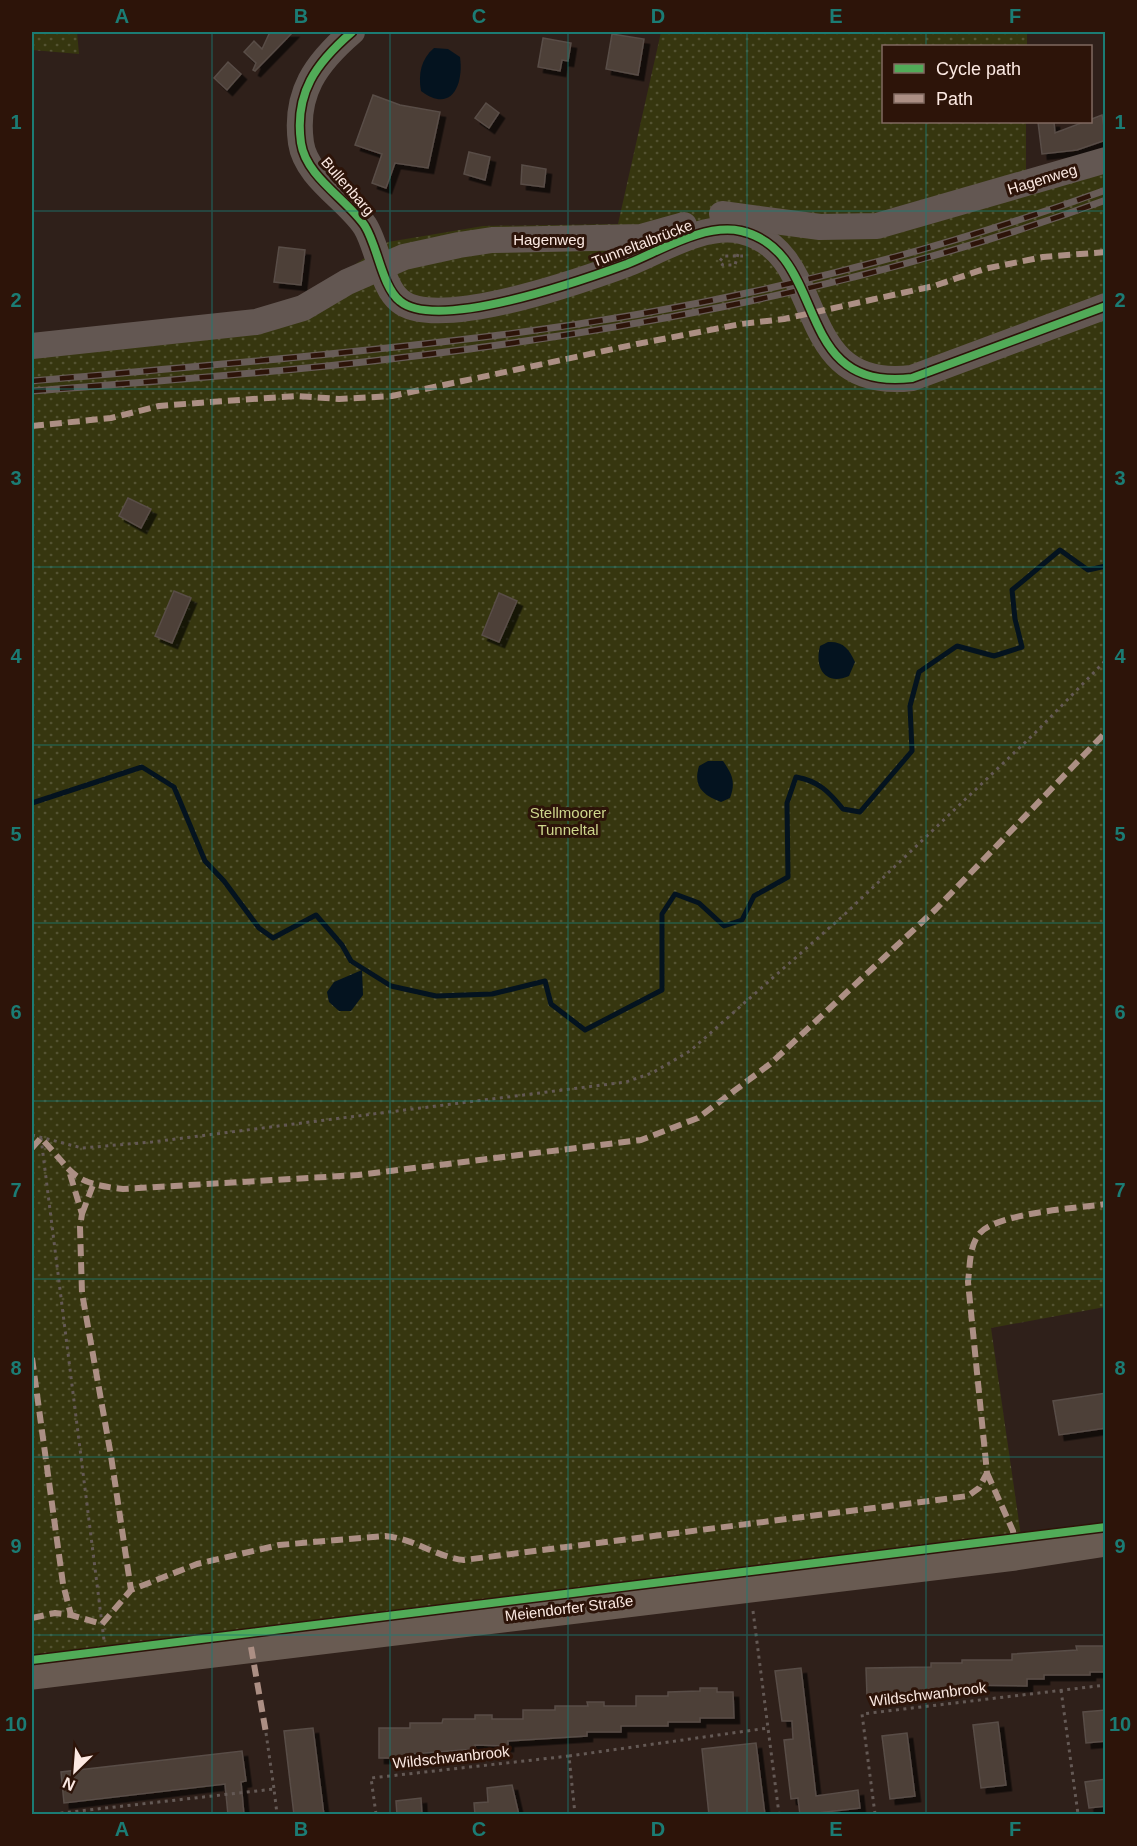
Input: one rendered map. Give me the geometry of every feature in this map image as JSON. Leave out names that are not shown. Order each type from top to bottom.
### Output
[{"type":"main road","name":"Meiendorfer Straße","points":[[32,1673],[1015,1554],[1106,1540]]},
{"type":"street","name":"Bullenbarg","points":[[352,32],[337,45],[312,76],[302,96],[300,133],[302,150],[313,168],[365,226],[382,266]]},
{"type":"street","name":"Hagenweg","points":[[32,346],[256,322],[303,308],[346,282],[382,266],[432,251],[492,240],[641,237],[714,214],[730,213],[820,226],[877,226],[1106,160]]},
{"type":"street","name":"Tunneltalbrücke","points":[[382,266],[395,297],[418,311],[450,310],[525,297],[627,264],[695,237],[731,230],[742,231],[766,243],[785,259],[832,351],[854,369],[867,375],[898,380],[912,378],[1106,306]]},
{"type":"path","points":[[731,256],[724,256],[719,262],[723,265],[735,265],[738,251]]},
{"type":"path","points":[[32,1135],[82,1148],[152,1142],[626,1082],[652,1073],[690,1051],[845,914],[1037,731],[1106,660]]},
{"type":"path","points":[[41,1138],[107,1664]]},
{"type":"path","points":[[749,1586],[779,1815]]},
{"type":"path","points":[[1061,1690],[1078,1815]]},
{"type":"path","points":[[266,1733],[277,1815]]},
{"type":"path","points":[[569,1756],[575,1815]]},
{"type":"path","points":[[53,1815],[274,1789]]},
{"type":"green space","points":[[32,32],[77,32],[79,54],[32,50]]},
{"type":"green space","name":"Stellmoorer Tunneltal","points":[[661,32],[1027,32],[1027,45],[882,45],[882,123],[1026,123],[1026,173],[1105,169],[1105,1307],[991,1328],[1021,1536],[32,1655],[32,335],[246,315],[313,293],[388,242],[483,226],[618,224]]},
{"type":"water","points":[[434,48],[448,49],[460,57],[460,77],[453,93],[448,98],[431,97],[421,91],[420,73],[423,62]]},
{"type":"water","points":[[828,642],[842,644],[850,653],[855,662],[849,676],[834,679],[828,677],[820,668],[820,646]]},
{"type":"water","points":[[708,761],[723,761],[729,770],[733,783],[730,798],[721,802],[704,793],[698,784],[699,766]]},
{"type":"water","points":[[362,970],[363,995],[351,1011],[339,1011],[329,1002],[327,992],[334,982]]},
{"type":"building","points":[[270,32],[293,32],[255,71],[253,70],[256,63],[244,52],[254,41],[262,49]]},
{"type":"building","points":[[612,34],[644,39],[638,75],[606,69]]},
{"type":"building","points":[[543,38],[571,43],[568,61],[562,60],[560,71],[538,67]]},
{"type":"building","points":[[228,62],[241,74],[227,90],[214,78]]},
{"type":"building","points":[[373,95],[400,105],[440,112],[428,168],[395,163],[386,188],[372,183],[382,154],[355,145]]},
{"type":"building","points":[[486,103],[499,113],[489,128],[475,118]]},
{"type":"building","points":[[1102,115],[1106,140],[1077,150],[1042,154],[1038,123],[1054,123],[1055,133],[1081,123],[1092,123],[1092,119]]},
{"type":"building","points":[[469,152],[490,157],[485,180],[464,174]]},
{"type":"building","points":[[522,165],[546,169],[544,187],[521,184]]},
{"type":"building","points":[[279,247],[305,250],[301,285],[274,282]]},
{"type":"building","points":[[128,498],[151,509],[141,528],[119,516]]},
{"type":"building","points":[[174,591],[191,598],[172,643],[155,636]]},
{"type":"building","points":[[499,593],[517,601],[499,642],[482,635]]},
{"type":"building","points":[[1106,1393],[1106,1428],[1059,1435],[1053,1401]]},
{"type":"building","points":[[1076,1646],[1106,1646],[1106,1672],[1090,1672],[1090,1675],[1044,1675],[1044,1679],[1027,1679],[1027,1686],[962,1685],[962,1688],[944,1688],[944,1692],[898,1692],[898,1695],[867,1696],[866,1668],[931,1667],[931,1663],[962,1663],[962,1660],[1012,1660],[1012,1654],[1077,1650]]},
{"type":"building","points":[[801,1668],[816,1796],[858,1790],[860,1808],[800,1815],[798,1798],[791,1799],[784,1740],[793,1739],[792,1721],[782,1721],[775,1671]]},
{"type":"building","points":[[700,1688],[717,1688],[717,1692],[733,1692],[734,1718],[700,1718],[700,1722],[668,1722],[668,1726],[621,1726],[621,1732],[587,1732],[587,1736],[508,1741],[508,1746],[475,1745],[475,1749],[411,1754],[411,1758],[379,1758],[379,1728],[410,1728],[410,1723],[442,1723],[443,1719],[475,1719],[475,1715],[492,1715],[492,1719],[523,1719],[523,1710],[555,1710],[555,1706],[588,1706],[587,1702],[604,1702],[604,1706],[636,1706],[636,1696],[668,1696],[668,1692],[700,1691]]},
{"type":"building","points":[[1106,1710],[1106,1741],[1086,1743],[1083,1712]]},
{"type":"building","points":[[998,1722],[1006,1785],[981,1788],[973,1725]]},
{"type":"building","points":[[313,1728],[324,1815],[294,1815],[284,1731]]},
{"type":"building","points":[[907,1733],[915,1796],[890,1799],[882,1736]]},
{"type":"building","points":[[756,1743],[765,1815],[709,1815],[702,1749]]},
{"type":"building","points":[[242,1751],[246,1781],[241,1782],[244,1815],[228,1815],[225,1784],[64,1803],[61,1772]]},
{"type":"building","points":[[1106,1779],[1106,1806],[1089,1808],[1085,1782]]},
{"type":"building","points":[[512,1785],[519,1815],[475,1815],[474,1803],[488,1802],[487,1788]]},
{"type":"building","points":[[421,1798],[422,1815],[397,1815],[396,1801]]},
{"type":"waterway","points":[[32,803],[142,767],[174,787],[205,861],[224,881],[259,928],[273,938],[316,915],[342,945],[351,961],[391,986],[436,996],[492,994],[545,981],[551,1004],[585,1030],[662,990],[662,914],[675,894],[699,903],[724,926],[742,920],[754,896],[788,877],[787,803],[796,777],[811,781],[823,788],[843,809],[860,812],[912,751],[910,706],[919,672],[957,646],[994,656],[1022,647],[1015,619],[1012,590],[1060,550],[1088,570],[1106,566]]},
{"type":"railway","points":[[32,381],[270,360],[448,341],[584,323],[660,310],[736,295],[886,259],[960,238],[1106,190]]},
{"type":"railway","points":[[32,391],[327,366],[426,355],[624,325],[819,286],[916,261],[1106,200]]},
{"type":"marked path","points":[[32,426],[111,418],[159,406],[296,396],[339,399],[392,396],[637,344],[741,324],[784,319],[934,286],[984,269],[1043,257],[1106,252]]},
{"type":"marked path","points":[[32,1148],[41,1138],[68,1168],[83,1180],[123,1189],[358,1175],[641,1140],[698,1118],[770,1064],[936,909],[1106,732]]},
{"type":"marked path","points":[[70,1174],[82,1214],[80,1227],[82,1293],[111,1456],[131,1590]]},
{"type":"marked path","points":[[82,1214],[93,1185]]},
{"type":"marked path","points":[[32,1618],[55,1613],[102,1624],[131,1590],[197,1564],[279,1545],[385,1536],[405,1540],[464,1560],[968,1496],[979,1488],[987,1473],[968,1282],[976,1238],[989,1226],[1020,1216],[1106,1204]]},
{"type":"marked path","points":[[32,1358],[63,1584],[71,1615]]},
{"type":"marked path","points":[[987,1473],[1013,1531],[1014,1540]]},
{"type":"marked path","points":[[251,1647],[266,1733]]},
{"type":"cycle path","points":[[352,32],[328,55],[310,80],[301,109],[301,143],[304,155],[311,167],[365,226],[384,277],[394,295],[400,301],[419,309],[445,311],[511,300],[627,264],[697,234],[727,230],[741,231],[769,244],[788,265],[828,344],[846,364],[873,377],[912,378],[1106,306]]},
{"type":"cycle path","points":[[32,1660],[1106,1527]]}]
